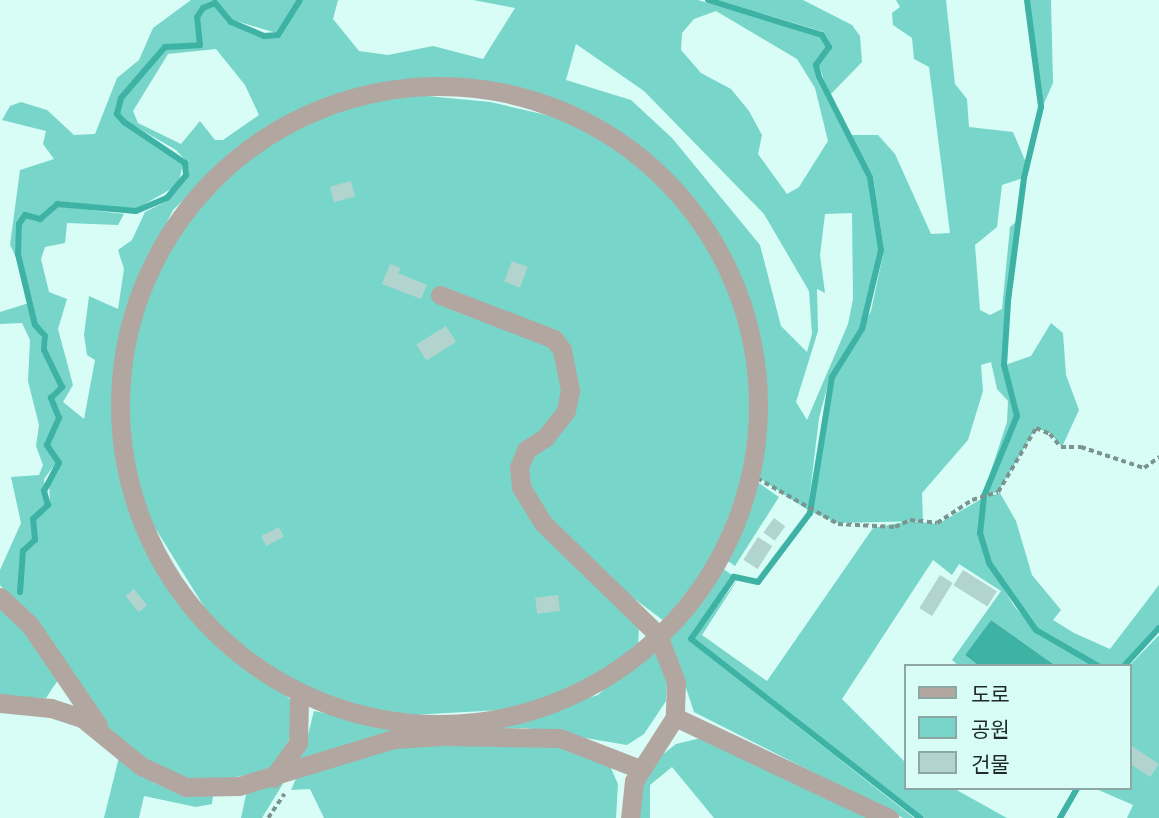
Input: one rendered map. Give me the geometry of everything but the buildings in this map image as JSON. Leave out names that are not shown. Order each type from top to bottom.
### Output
[{"type":"street","points":[[405,92],[491,99],[604,126],[650,160],[729,257],[751,315],[750,474],[743,511],[705,573],[658,635],[598,692],[537,710],[376,719],[299,699],[260,674],[206,614],[150,524],[128,470],[118,390],[138,285],[175,211],[213,175],[317,110],[346,98],[405,92]]},
{"type":"street","points":[[440,295],[554,339],[562,350],[570,390],[566,411],[546,437],[526,450],[519,467],[521,487],[543,523],[658,635],[676,682],[675,717],[640,769],[629,799],[630,818]]},
{"type":"street","points":[[0,597],[30,625],[100,729],[141,766],[186,787],[273,778],[394,739],[454,736],[560,738],[640,769]]},
{"type":"street","points":[[273,778],[298,743],[299,699]]},
{"type":"street","points":[[0,703],[51,708],[100,729]]},
{"type":"street","points":[[675,717],[889,818]]},
{"type":"path","points":[[750,474],[810,513],[838,524],[895,527],[910,520],[937,523],[972,500],[998,492],[1036,428],[1050,433],[1061,447],[1081,447],[1144,468],[1159,457]]},
{"type":"green space","points":[[191,0],[215,0],[201,6],[194,16],[198,43],[164,45],[119,96],[115,114],[183,164],[178,185],[136,209],[56,201],[39,216],[24,213],[17,223],[15,255],[10,245],[20,170],[54,159],[43,144],[46,131],[2,120],[10,106],[21,102],[47,110],[74,135],[95,134],[117,78],[139,60],[153,28]]},
{"type":"green space","points":[[215,0],[298,0],[276,33],[233,20]]},
{"type":"green space","points":[[303,0],[338,0],[333,19],[359,51],[388,55],[433,46],[483,59],[515,8],[473,0],[698,0],[821,36],[827,47],[814,64],[816,78],[868,177],[879,250],[860,328],[830,377],[819,418],[808,510],[753,474],[753,315],[731,256],[651,158],[605,124],[491,97],[375,92],[316,107],[212,173],[173,210],[136,284],[116,390],[121,443],[148,525],[205,615],[259,676],[294,702],[299,718],[276,768],[219,781],[168,776],[103,724],[0,585],[0,570],[21,523],[11,477],[39,475],[43,465],[36,446],[39,425],[28,381],[30,340],[22,323],[0,324],[0,312],[29,303],[59,386],[48,397],[56,418],[45,445],[56,463],[44,479],[45,504],[31,519],[33,539],[21,550],[20,594],[26,552],[37,542],[36,520],[50,505],[49,481],[61,463],[50,445],[61,418],[53,399],[64,387],[47,350],[48,335],[37,324],[20,254],[22,224],[26,218],[41,221],[57,206],[124,214],[118,225],[67,223],[65,243],[45,247],[41,259],[49,292],[67,299],[58,329],[73,385],[63,402],[84,419],[95,360],[87,355],[84,335],[89,296],[118,309],[124,269],[118,250],[132,240],[145,212],[169,200],[189,175],[187,162],[176,150],[126,121],[120,113],[123,99],[167,49],[202,47],[199,17],[204,10],[214,6],[230,23],[263,38],[278,37]],"holes":[[[716,11],[797,59],[815,88],[828,141],[799,187],[787,194],[758,154],[762,135],[749,111],[731,89],[701,73],[681,50],[682,33],[694,19]],[[576,44],[644,91],[764,214],[809,291],[812,334],[807,352],[781,326],[760,245],[672,138],[631,100],[566,80]],[[216,49],[245,85],[259,115],[223,140],[215,140],[200,121],[181,144],[138,123],[133,111],[168,54]],[[852,213],[853,299],[848,324],[807,420],[796,402],[818,331],[817,289],[825,293],[820,255],[825,214]]]},
{"type":"green space","points":[[718,0],[803,0],[852,25],[860,36],[862,62],[829,96],[819,65],[832,47],[824,32]]},
{"type":"green space","points":[[896,0],[946,0],[955,84],[967,99],[969,127],[1013,132],[1027,165],[1023,178],[1002,185],[997,227],[975,245],[980,310],[990,315],[1002,309],[1010,227],[1017,221],[1003,365],[1017,416],[983,495],[1007,422],[1008,401],[997,389],[991,362],[981,365],[983,391],[968,440],[922,493],[923,521],[838,523],[812,512],[824,419],[834,379],[871,311],[884,250],[873,176],[849,135],[878,135],[895,154],[931,234],[950,233],[929,67],[914,59],[912,38],[893,25],[892,13],[900,7]]},
{"type":"green space","points":[[1028,0],[1051,0],[1053,83],[1042,108]]},
{"type":"green space","points":[[406,94],[490,102],[603,128],[648,162],[706,229],[727,259],[749,316],[751,430],[740,510],[703,572],[664,621],[608,579],[546,521],[525,486],[530,453],[549,440],[569,412],[574,391],[566,348],[556,336],[442,292],[439,299],[551,343],[558,352],[565,390],[562,409],[543,434],[523,447],[515,467],[517,488],[539,526],[639,625],[638,650],[597,690],[536,708],[376,717],[345,712],[288,691],[262,672],[208,613],[152,523],[130,469],[121,390],[129,337],[149,260],[177,212],[215,176],[319,112],[347,101]]},
{"type":"green space","points":[[1051,323],[1063,333],[1066,375],[1079,410],[1062,447],[1050,433],[1036,428],[998,492],[986,494],[1019,417],[1005,365],[1031,356]]},
{"type":"green space","points":[[753,479],[779,497],[735,566],[719,555],[746,511]]},
{"type":"green space","points":[[1000,493],[1016,521],[1032,575],[1061,610],[1053,620],[1074,633],[1110,649],[1159,585],[1159,624],[1134,656],[1122,664],[1098,664],[1037,629],[991,561],[982,532],[985,497]]},
{"type":"green space","points":[[983,498],[979,533],[988,563],[1014,606],[1036,631],[1093,664],[1053,664],[991,620],[965,655],[976,664],[957,664],[952,660],[1001,591],[959,564],[952,575],[933,560],[842,699],[904,761],[904,790],[957,790],[1007,818],[924,818],[834,755],[693,638],[738,579],[702,635],[767,681],[873,528],[910,521],[938,524]]},
{"type":"green space","points":[[715,563],[732,575],[688,640],[914,818],[903,818],[694,712],[668,634]]},
{"type":"green space","points":[[0,600],[60,677],[46,698],[0,697]]},
{"type":"green space","points":[[1159,635],[1159,818],[1127,818],[1133,805],[1099,790],[1131,790],[1131,664]]},
{"type":"green space","points":[[657,641],[668,669],[666,701],[644,734],[627,745],[526,728],[420,732],[292,765],[307,739],[314,711],[383,724],[538,713],[598,695]]},
{"type":"green space","points":[[701,738],[870,818],[714,818],[672,767],[650,785],[650,818],[637,818],[640,785],[657,759],[676,744]]},
{"type":"green space","points":[[562,743],[610,766],[618,784],[616,818],[324,818],[310,789],[291,790],[298,774],[393,744]]},
{"type":"green space","points":[[120,753],[154,783],[190,796],[213,795],[212,804],[196,807],[144,796],[139,818],[104,818]]},
{"type":"green space","points":[[284,782],[262,818],[241,818],[247,790]]},
{"type":"shaded area","points":[[991,620],[1053,664],[976,664],[965,655]]},
{"type":"waterway","points":[[20,592],[23,551],[35,540],[33,519],[48,505],[44,491],[59,463],[47,445],[59,418],[51,398],[62,387],[44,350],[45,336],[35,325],[18,254],[19,224],[25,215],[40,219],[57,204],[136,211],[167,198],[186,175],[185,163],[124,122],[117,114],[121,98],[165,47],[200,45],[197,17],[203,8],[215,3],[231,22],[264,36],[278,35],[300,0]]},
{"type":"waterway","points":[[708,0],[822,35],[829,47],[816,65],[819,77],[870,177],[881,250],[862,329],[832,377],[810,513],[758,582],[734,577],[691,639],[920,818]]},
{"type":"waterway","points":[[1027,0],[1041,107],[1024,178],[1008,302],[1004,365],[1017,416],[984,496],[980,533],[989,563],[1036,630],[1095,664]]},
{"type":"waterway","points":[[1126,664],[1159,628]]},
{"type":"waterway","points":[[1060,818],[1076,790]]}]
